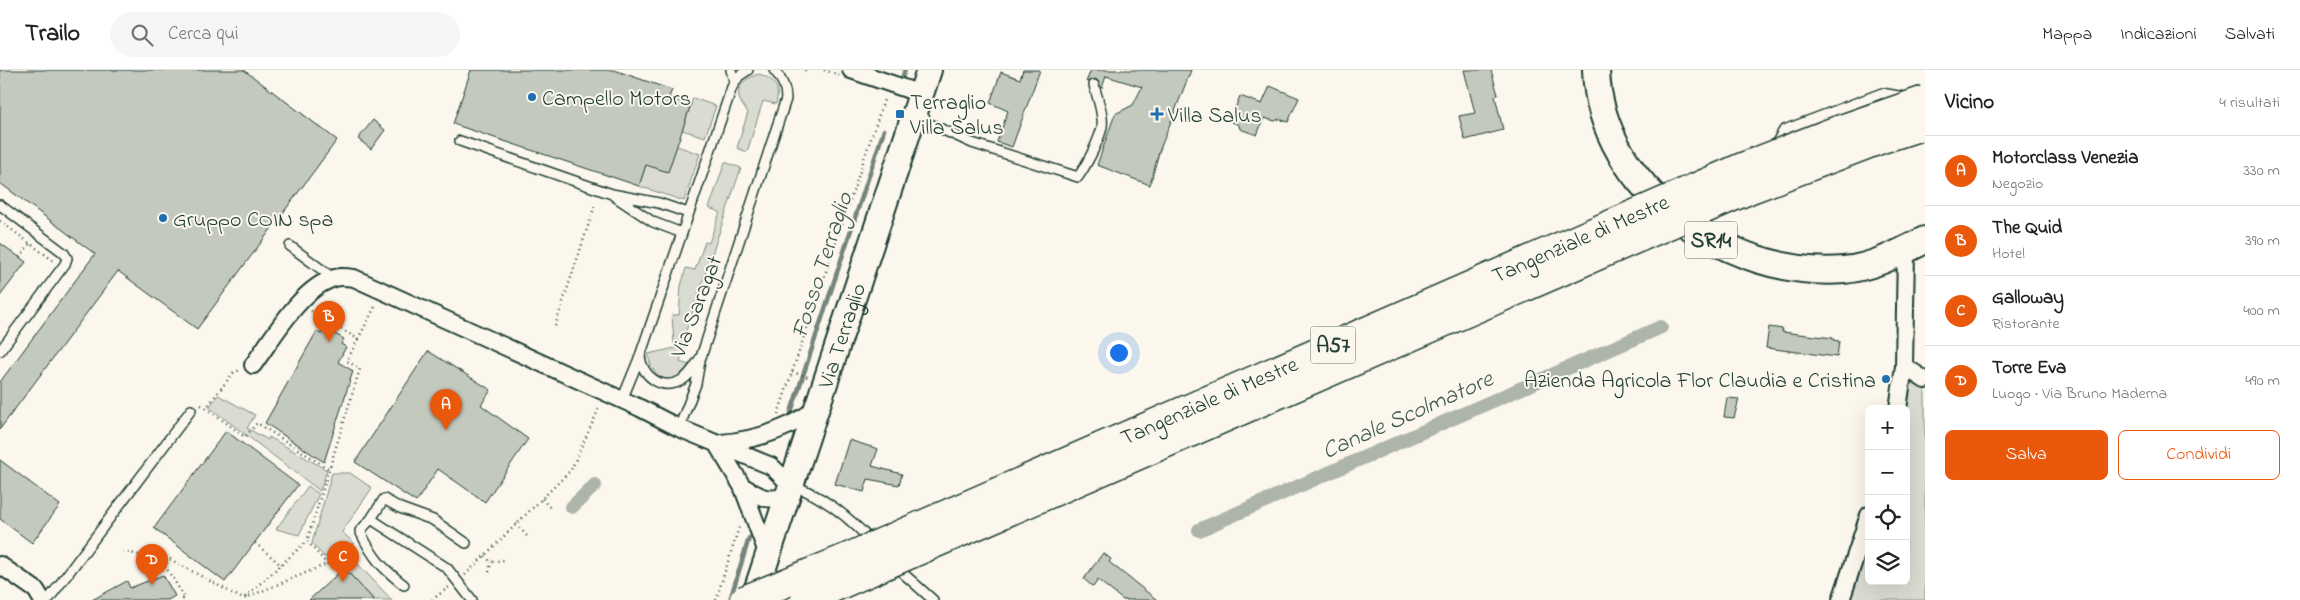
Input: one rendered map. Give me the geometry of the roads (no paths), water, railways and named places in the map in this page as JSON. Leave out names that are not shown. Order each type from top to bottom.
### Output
[{"type":"highway","name":"Tangenziale di Mestre","points":[[805,600],[1742,193],[1862,151],[1924,108]]},
{"type":"highway","name":"Tangenziale di Mestre","points":[[744,600],[846,558],[1067,460],[1768,157],[1826,134],[1924,108]]},
{"type":"main road","name":"Via Terraglio","points":[[753,600],[929,70]]},
{"type":"main road","name":"SR14","points":[[1596,70],[1600,104],[1615,144],[1628,165],[1658,200],[1688,225],[1712,240],[1771,262],[1798,268],[1830,271],[1872,265],[1918,244]]},
{"type":"street","points":[[851,70],[890,84],[919,101]]},
{"type":"street","points":[[1899,405],[1918,244]]},
{"type":"street","points":[[253,365],[298,304],[311,292],[333,278],[354,278],[606,392],[679,428],[771,466],[790,490],[777,500],[765,499],[742,486]]},
{"type":"street","points":[[1904,366],[1925,380]]},
{"type":"street","points":[[716,444],[762,437],[797,422],[818,407]]},
{"type":"street","points":[[716,444],[742,486],[768,555]]},
{"type":"street","points":[[1841,600],[1865,527]]},
{"type":"street","points":[[0,565],[36,590],[42,600]]},
{"type":"lane","points":[[731,70],[734,81],[748,70]]},
{"type":"lane","name":"Via Saragat","points":[[734,81],[640,356],[645,373],[650,378],[663,383],[672,384],[680,381],[687,376],[701,357],[786,99],[786,90],[773,71]]},
{"type":"lane","points":[[919,101],[928,123],[972,144],[1078,177],[1084,168],[1102,127],[1101,110],[1094,85]]},
{"type":"lane","points":[[460,141],[612,194],[659,203],[688,213]]},
{"type":"lane","points":[[1742,193],[1765,194],[1774,191]]},
{"type":"lane","points":[[612,194],[652,222],[682,233]]},
{"type":"lane","points":[[0,206],[64,253],[67,258],[0,351]]},
{"type":"lane","points":[[290,246],[333,278]]},
{"type":"lane","points":[[622,400],[640,356]]},
{"type":"lane","points":[[679,428],[696,384],[701,357]]},
{"type":"lane","points":[[48,600],[191,410]]},
{"type":"lane","points":[[790,490],[818,497],[851,519],[908,580],[933,600]]},
{"type":"lane","points":[[404,585],[380,566],[360,531],[371,519],[384,499],[400,508],[433,520],[466,543]]},
{"type":"lane","points":[[371,519],[446,568],[472,600]]},
{"type":"waterway","name":"Fosso Terraglio","points":[[901,81],[905,70]]},
{"type":"waterway","name":"Fosso Terraglio","points":[[791,412],[884,130]]},
{"type":"waterway","name":"Canale Scolmatore","points":[[1199,530],[1661,327]]},
{"type":"waterway","name":"Canale Scolmatore","points":[[572,507],[595,485]]},
{"type":"waterway","name":"Fosso Terraglio","points":[[730,600],[749,538]]},
{"type":"place","name":"Campello Motors","points":[[532,97]]},
{"type":"place","name":"Terraglio Villa Salus","points":[[900,114]]},
{"type":"place","name":"Villa Salus","points":[[1157,114]]},
{"type":"place","name":"Gruppo COIN spa","points":[[163,218]]},
{"type":"place","name":"The Quid","points":[[329,342]]},
{"type":"place","name":"Azienda Agricola Flor Claudia e Cristina","points":[[1886,379]]},
{"type":"place","name":"Motorclass Venezia","points":[[446,430]]},
{"type":"place","name":"Galloway","points":[[343,582]]},
{"type":"place","name":"Torre Eva","points":[[152,585]]}]
